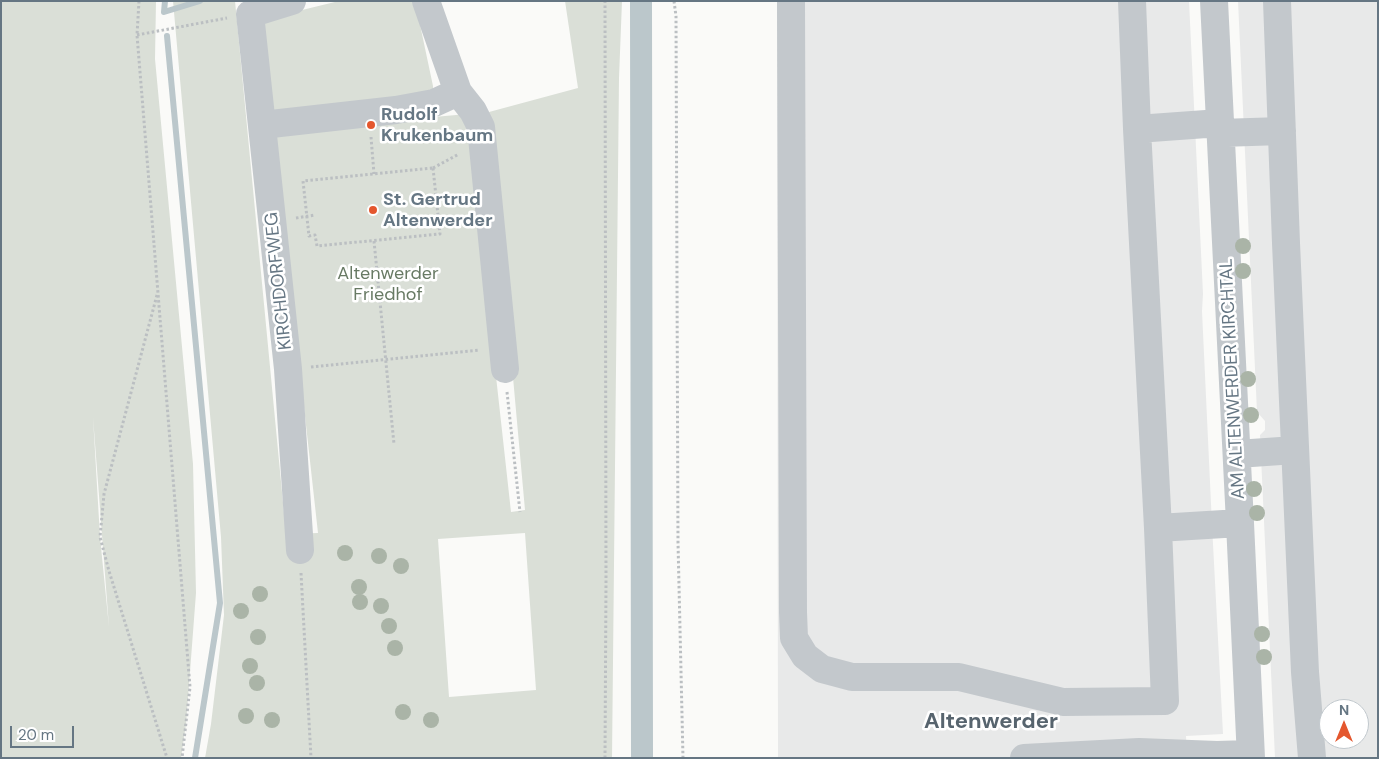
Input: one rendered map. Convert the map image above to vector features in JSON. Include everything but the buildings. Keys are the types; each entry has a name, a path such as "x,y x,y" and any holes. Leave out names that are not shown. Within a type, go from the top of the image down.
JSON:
{"street":[{"path":"250,14 292,1"},
{"path":"426,1 458,92 481,127 504,359"},
{"path":"791,1 794,638 805,656 822,669 852,677 959,677 1063,702 1164,701 1158,528 1132,1"},
{"name":"AM ALTENWERDER KIRCHTAL","path":"1214,1 1250,756"},
{"path":"1277,1 1286,253 1305,672 1312,758"},
{"name":"KIRCHDORFWEG","path":"250,14 288,370 300,550"},
{"path":"262,124 396,110 434,103 458,92"},
{"path":"1137,129 1220,128 1282,131"},
{"path":"1237,454 1295,450"},
{"path":"1158,528 1240,523"},
{"path":"1024,758 1139,755 1250,756"}],"path":[{"path":"139,1 137,35 190,687 182,758"},
{"path":"604,758 606,581 605,1"},
{"path":"674,1 676,26 678,542 684,758"},
{"path":"137,35 250,14"},
{"path":"368,113 374,174"},
{"path":"433,168 440,234 316,246 315,235 309,236 303,181 433,168 463,152"},
{"path":"430,203 436,203"},
{"path":"307,216 315,215"},
{"path":"374,240 394,444"},
{"path":"158,292 104,494 100,537 167,758"},
{"path":"288,370 386,359 504,359 520,512"},
{"path":"300,550 311,758"}],"shaded area":[{"path":"777,1 1189,1 1223,734 1186,736 1187,758 778,758"},
{"path":"1238,1 1378,1 1378,758 1275,758 1260,435 1265,430 1265,421 1257,412"}],"green space":[{"path":"1,1 156,1 155,59 193,464 196,593 186,724 181,758 1,758","holes":["93,417 109,627 100,537"]},
{"name":"Altenwerder Friedhof","path":"173,1 235,1 286,534 318,533 261,20 339,1 415,1 433,86 434,117 467,114 511,512 525,510 489,112 578,88 565,1 622,1 619,78 612,758 205,758 224,615 221,537","holes":["525,533 536,690 449,697 438,539"]}],"waterway":[{"path":"165,1 164,12 200,1"},
{"path":"641,1 642,758"},
{"path":"167,36 220,603 195,758"}],"place":[{"name":"Rudolf Krukenbaum","path":"371,125"},
{"name":"St. Gertrud Altenwerder","path":"373,210"}],"district":[{"name":"Altenwerder","path":"991,722"}]}
